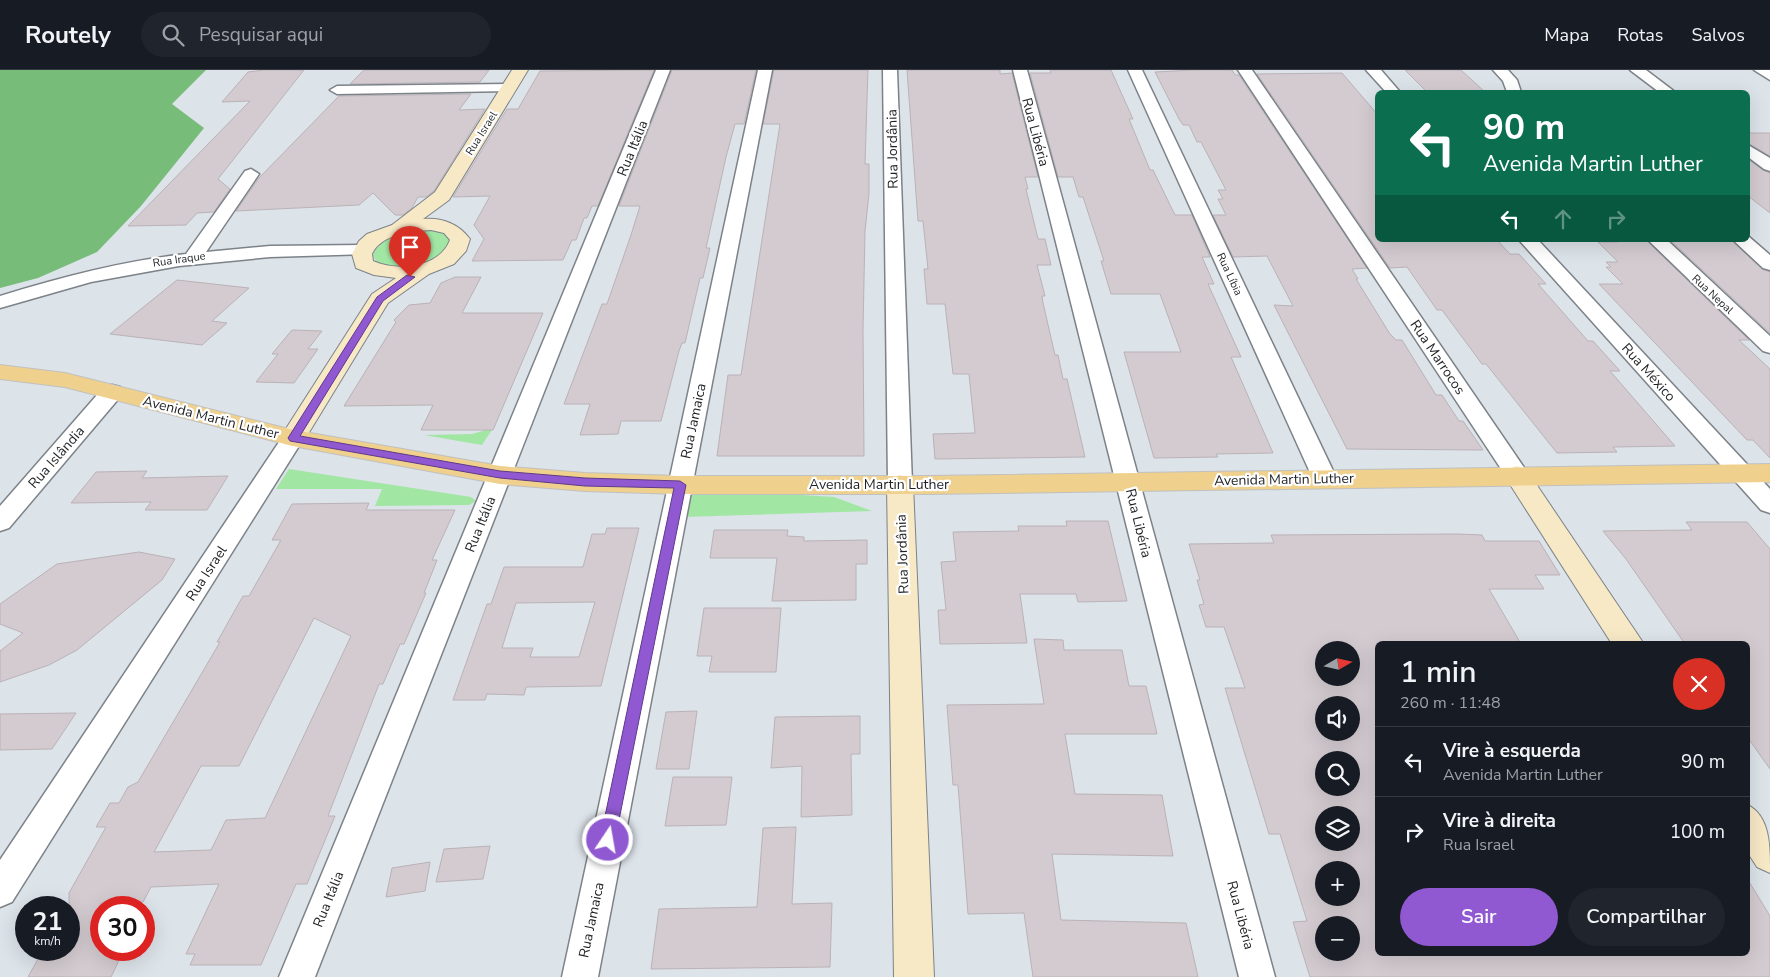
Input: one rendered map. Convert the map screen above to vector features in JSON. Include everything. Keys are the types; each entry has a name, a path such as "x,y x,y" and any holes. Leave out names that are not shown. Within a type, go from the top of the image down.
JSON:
{"main road":[{"name":"Avenida Martin Luther","path":"0,372 65,380 293,438 500,475 585,482 680,485 900,484 1770,473"}],"street":[{"name":"Rua Israel","path":"396,229 442,196 520,70"},
{"name":"Rua Itália","path":"297,977 663,70"},
{"name":"Rua Jamaica","path":"580,977 765,70"},
{"name":"Rua Jordânia","path":"890,70 914,977"},
{"name":"Rua Libéria","path":"1020,70 1258,977"},
{"name":"Rua Líbia","path":"1135,70 1325,478"},
{"name":"Rua Marrocos","path":"1245,70 1627,641"},
{"path":"1373,70 1392,90"},
{"path":"1500,70 1510,80 1513,90"},
{"path":"1637,70 1665,90"},
{"path":"1761,70 1770,76"},
{"path":"337,90 509,88"},
{"path":"1750,151 1770,166"},
{"path":"193,257 252,174"},
{"path":"442,196 451,229 460,239 454,252 442,262 424,269 400,273 382,273 363,264 360,257 363,250 378,236 396,229 431,224 451,229"},
{"name":"Rua México","path":"1530,242 1770,504"},
{"name":"Rua Nepal","path":"1658,242 1770,347"},
{"path":"1744,242 1770,264"},
{"name":"Rua Iraque","path":"0,302 88,275 193,257 266,250 363,250"},
{"name":"Rua Israel","path":"0,890 293,438 380,299 424,269"},
{"name":"Rua Islândia","path":"0,522 112,392"},
{"path":"1750,825 1770,856"}],"green space":[{"path":"0,70 206,70 172,104 204,128 141,206 97,252 38,278 0,288"},
{"path":"429,230 442,232 452,242 440,259 406,269 378,264 373,256 379,246 391,237 414,231"},
{"path":"493,428 482,445 424,435 472,434"},
{"path":"289,469 471,497 476,501 469,505 375,506 382,489 276,489"},
{"path":"690,488 834,497 872,511 684,517"}],"building":[{"path":"304,70 218,179 230,189 214,212 197,213 186,225 128,226 250,101 222,102 248,72"},
{"path":"364,70 489,70 480,82 350,84"},
{"path":"654,70 598,206 592,206 587,218 584,218 576,240 572,240 563,260 472,261 484,239 474,225 490,196 453,197 507,109 518,109 540,71"},
{"path":"672,70 756,70 744,124 735,124 726,157 706,248 710,248 703,278 700,278 685,343 682,343 679,351 661,421 621,421 618,434 580,435 590,404 564,404 602,304 607,304 631,235 640,206 619,206"},
{"path":"774,70 868,70 865,164 869,164 869,193 865,231 863,329 864,456 717,456 728,375 741,375 780,124 763,124"},
{"path":"907,70 1000,70 1000,74 1012,73 1038,177 1025,177 1028,189 1026,189 1038,239 1045,239 1051,265 1037,265 1045,296 1042,296 1043,303 1055,355 1058,355 1063,379 1067,379 1085,457 935,459 933,434 975,433 969,374 953,374 945,304 927,304 924,269 928,269 923,221 918,221"},
{"path":"1050,70 1111,70 1133,119 1129,119 1150,170 1153,170 1175,215 1192,215 1210,257 1202,257 1214,284 1208,284 1241,357 1231,357 1273,453 1216,454 1218,457 1154,458 1124,352 1181,352 1160,294 1111,294 1101,261 1104,261 1083,197 1079,197 1073,177 1058,177 1030,73 1051,73"},
{"path":"1232,70 1235,75 1239,75 1367,268 1352,269 1358,279 1356,279 1390,334 1396,340 1402,340 1436,395 1442,395 1459,421 1463,421 1483,450 1347,449 1274,305 1293,306 1267,256 1233,257 1213,215 1226,215 1218,199 1223,199 1218,190 1226,190 1201,142 1197,142 1189,125 1183,125 1179,119 1155,72"},
{"path":"1405,70 1461,70 1483,90 1425,90"},
{"path":"1342,73 1375,112 1375,242 1499,242 1510,254 1519,254 1546,284 1538,284 1588,341 1593,341 1620,371 1610,371 1675,446 1613,447 1617,452 1557,453 1486,364 1482,364 1442,310 1437,310 1407,267 1390,268 1257,74"},
{"path":"471,94 459,110 485,109 434,191 426,197 418,197 412,208 403,215 395,215 373,193 359,205 236,211 259,178 339,96"},
{"path":"1750,133 1770,133 1770,156 1750,144"},
{"path":"1750,160 1770,173 1770,213 1750,198"},
{"path":"1598,242 1648,242 1749,340 1739,340 1770,369 1770,458 1753,440 1747,440 1599,284 1623,284 1606,267 1611,267 1606,262 1618,262"},
{"path":"1672,242 1733,242 1762,269 1770,272 1770,333"},
{"path":"455,277 481,277 462,313 543,313 493,430 421,430 433,405 344,406 396,322 394,320 409,305 430,303 441,283"},
{"path":"177,280 249,288 212,321 227,323 202,345 110,334"},
{"path":"292,330 322,331 308,349 318,349 294,383 256,382 278,354 272,354"},
{"path":"147,471 142,478 228,476 207,510 145,510 151,502 71,503 96,472"},
{"path":"369,503 366,510 455,510 432,560 437,560 424,593 426,593 404,644 400,644 383,684 379,684 328,816 335,816 307,884 296,884 261,965 190,965 195,954 186,954 219,884 151,887 146,896 90,896 90,961 119,961 111,977 28,977 37,961 80,961 80,896 69,896 69,893 106,827 96,827 110,803 119,803 128,787 138,782 220,642 217,642 243,596 249,596 281,540 272,540 292,504","holes":["314,618 351,636 265,818 226,820 211,850 154,852 201,766 239,766"]},
{"path":"1066,521 1108,521 1127,601 1078,602 1076,594 1020,594 1027,643 940,644 938,610 946,610 941,562 956,561 953,532 1019,531 1018,526 1067,526"},
{"path":"1686,522 1747,522 1770,549 1770,769 1750,741 1750,641 1683,641 1626,559 1603,531 1692,530"},
{"path":"607,528 639,528 601,686 526,687 524,695 487,694 485,700 453,700 487,604 491,604 504,567 583,567 592,534 605,534","holes":["595,602 579,657 530,657 533,648 502,648 516,603"]},
{"path":"714,530 788,530 787,536 804,537 804,541 867,540 867,564 856,564 856,600 772,601 777,558 710,558"},
{"path":"1271,535 1482,535 1485,541 1539,541 1560,575 1535,575 1544,589 1489,589 1519,641 1375,641 1375,956 1750,956 1750,883 1770,916 1770,977 1310,977 1293,922 1307,921 1280,834 1269,834 1225,688 1245,688 1224,627 1206,627 1199,605 1204,604 1197,580 1200,580 1189,544 1274,543"},
{"path":"139,552 175,559 162,580 77,650 49,665 0,682 0,651 23,633 0,624 0,604 57,564"},
{"path":"704,608 781,608 776,672 709,672 712,656 697,656"},
{"path":"1034,639 1063,640 1064,650 1122,650 1129,686 1146,686 1157,734 1065,734 1075,794 1162,795 1173,856 1052,854 1061,920 1186,923 1198,977 1033,977 1024,913 968,914 958,785 953,785 947,705 1044,704"},
{"path":"697,711 689,769 656,769 666,712"},
{"path":"76,713 52,749 0,750 0,714"},
{"path":"860,716 860,754 851,754 852,815 801,817 802,766 771,768 775,717"},
{"path":"673,777 732,777 726,825 665,826"},
{"path":"796,827 792,904 832,903 830,967 651,969 659,909 757,907 763,828"},
{"path":"490,846 483,879 436,882 444,849"},
{"path":"430,862 425,891 386,897 392,868"}],"route":[{"path":"410,277 380,299 293,438 500,475 585,482 680,485 608,840"}]}
